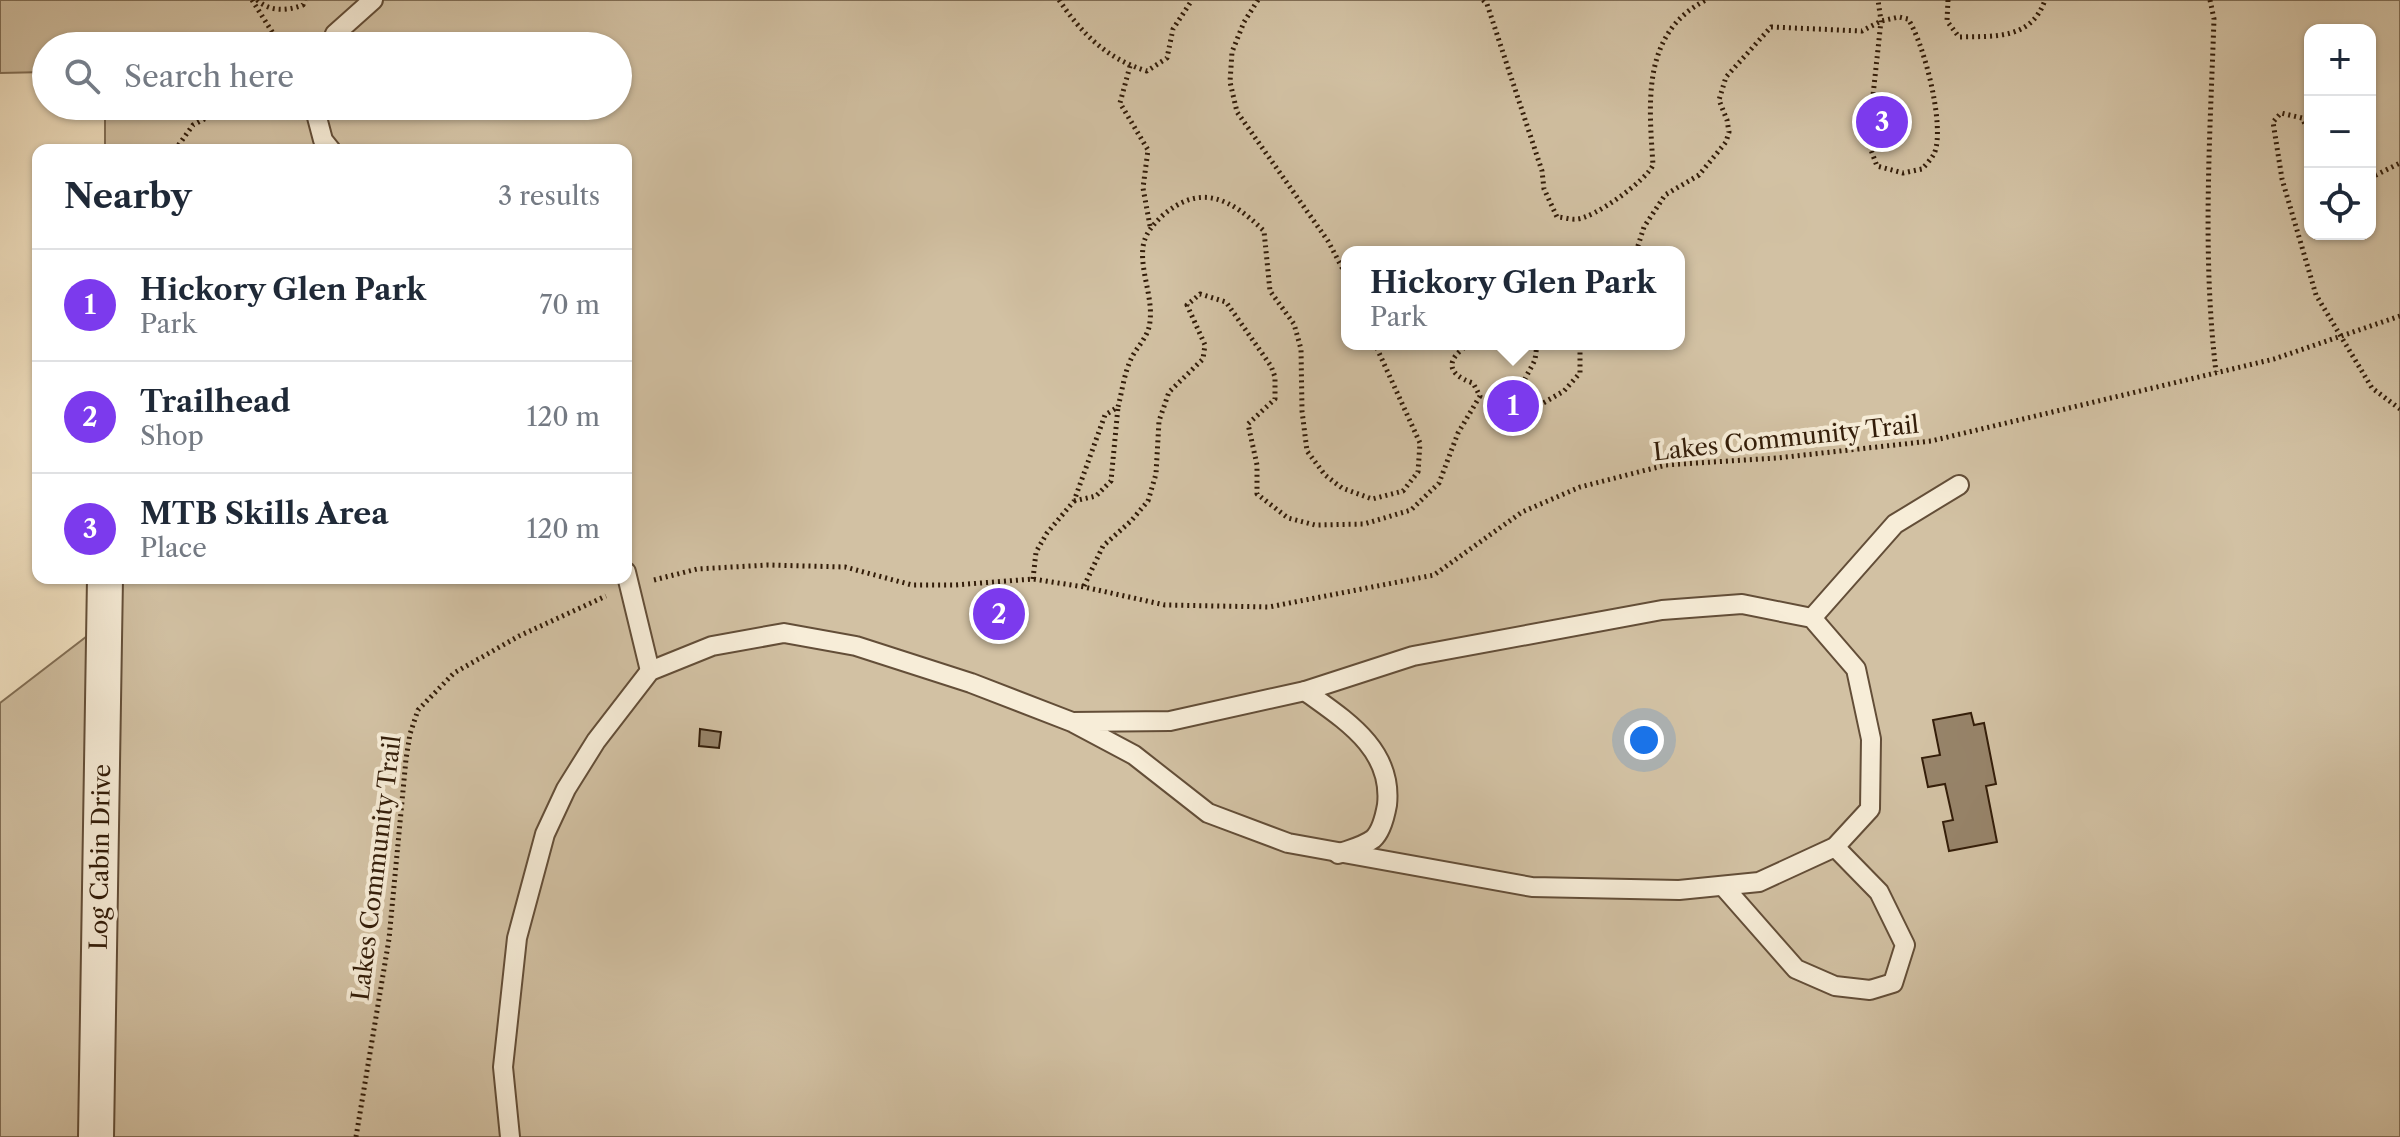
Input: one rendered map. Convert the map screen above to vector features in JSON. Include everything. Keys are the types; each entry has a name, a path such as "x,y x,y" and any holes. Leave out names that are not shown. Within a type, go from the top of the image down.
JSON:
{"street":[{"name":"Log Cabin Drive","path":"96,1137 105,584"}],"lane":[{"path":"337,32 373,0"},
{"path":"318,120 326,144"},
{"path":"1812,618 1895,524 1959,485"},
{"path":"629,584 650,671"},
{"path":"510,1137 503,1067 517,938 545,834 566,789 596,741 650,671 712,646 784,633 856,646 971,683 1072,722 1134,755 1208,813 1288,843 1532,887 1679,890 1759,882 1835,847 1870,809 1871,739 1856,669 1812,618 1742,604 1662,610 1413,656 1305,691 1170,721 1072,722"},
{"path":"1305,691 1340,716 1376,751 1389,788 1385,817 1374,839 1338,854"},
{"path":"1723,886 1796,969 1835,986 1870,990 1893,983 1905,945 1879,892 1835,847"}],"path":[{"path":"255,0 288,10 303,5 305,0"},
{"path":"255,0 273,32"},
{"path":"1059,0 1084,35 1130,66 1147,71 1167,58 1173,29 1192,0"},
{"path":"1258,0 1244,22 1232,52 1230,82 1237,112 1328,241 1341,266"},
{"path":"1483,0 1487,4 1542,171 1544,189 1557,217 1578,220 1634,189 1651,171 1651,80 1668,29 1692,7 1706,0"},
{"path":"1638,246 1644,227 1665,195 1699,175 1726,142 1729,132 1727,120 1719,100 1726,77 1771,27 1862,31 1881,21 1899,17 1908,19 1930,73 1937,138 1934,153 1922,169 1903,173 1877,166 1871,154 1868,142 1881,21 1878,0"},
{"path":"1948,0 1947,21 1959,37 2006,36 2037,19 2045,1"},
{"path":"2210,0 2214,19 2208,197 2209,314 2216,372"},
{"path":"1074,501 1096,496 1111,481 1118,407 1131,358 1144,340 1151,321 1143,247 1150,227 1143,188 1148,150 1120,103 1130,66"},
{"path":"2304,122 2302,118 2281,113 2273,122 2282,179 2316,295 2372,388 2400,409"},
{"path":"179,144 193,125 202,120"},
{"path":"2376,175 2400,163"},
{"path":"1150,227 1179,202 1206,197 1226,202 1246,214 1264,231 1270,291 1294,324 1301,349 1302,411 1307,451 1325,475 1342,488 1372,499 1403,491 1418,472 1420,443 1378,350"},
{"path":"1084,587 1103,546 1148,501 1156,474 1159,421 1169,392 1203,359 1205,345 1187,305 1200,294 1226,302 1271,366 1275,377 1275,399 1248,424 1257,465 1257,494 1288,518 1315,525 1364,524 1411,510 1439,483 1458,433 1480,396 1473,383 1459,378 1452,370 1455,352 1459,350"},
{"name":"Lakes Community Trail","path":"632,578 697,569 768,565 845,567 912,585 1033,579 1165,605 1269,607 1434,575 1522,512 1580,487 1666,465 1777,458 1931,441 2274,359 2400,316"},
{"path":"1536,350 1535,360 1518,392 1521,402 1531,410 1564,391 1580,373 1580,350"},
{"path":"1033,579 1036,552 1047,533 1074,501 1105,415 1118,407"},
{"name":"Lakes Community Trail","path":"356,1137 389,939 406,759 418,710 454,673 619,584"}],"shaded area":[{"path":"0,0 2400,0 2400,1137 0,1137 0,703 104,623 104,584 632,584 632,144 105,144 105,120 632,120 632,32 32,32 32,72 0,73"}],"building":[{"path":"1002,603 1008,619 997,624 991,608"},
{"path":"1971,713 1974,725 1984,723 1996,784 1986,786 1997,842 1949,851 1943,822 1953,820 1945,784 1928,787 1922,758 1940,755 1933,720"},
{"path":"700,729 721,732 719,748 699,746"}],"place":[{"name":"MTB Skills Area","path":"1882,122"},
{"name":"Hickory Glen Park","path":"1513,406"},
{"name":"Trailhead","path":"999,614"}]}
